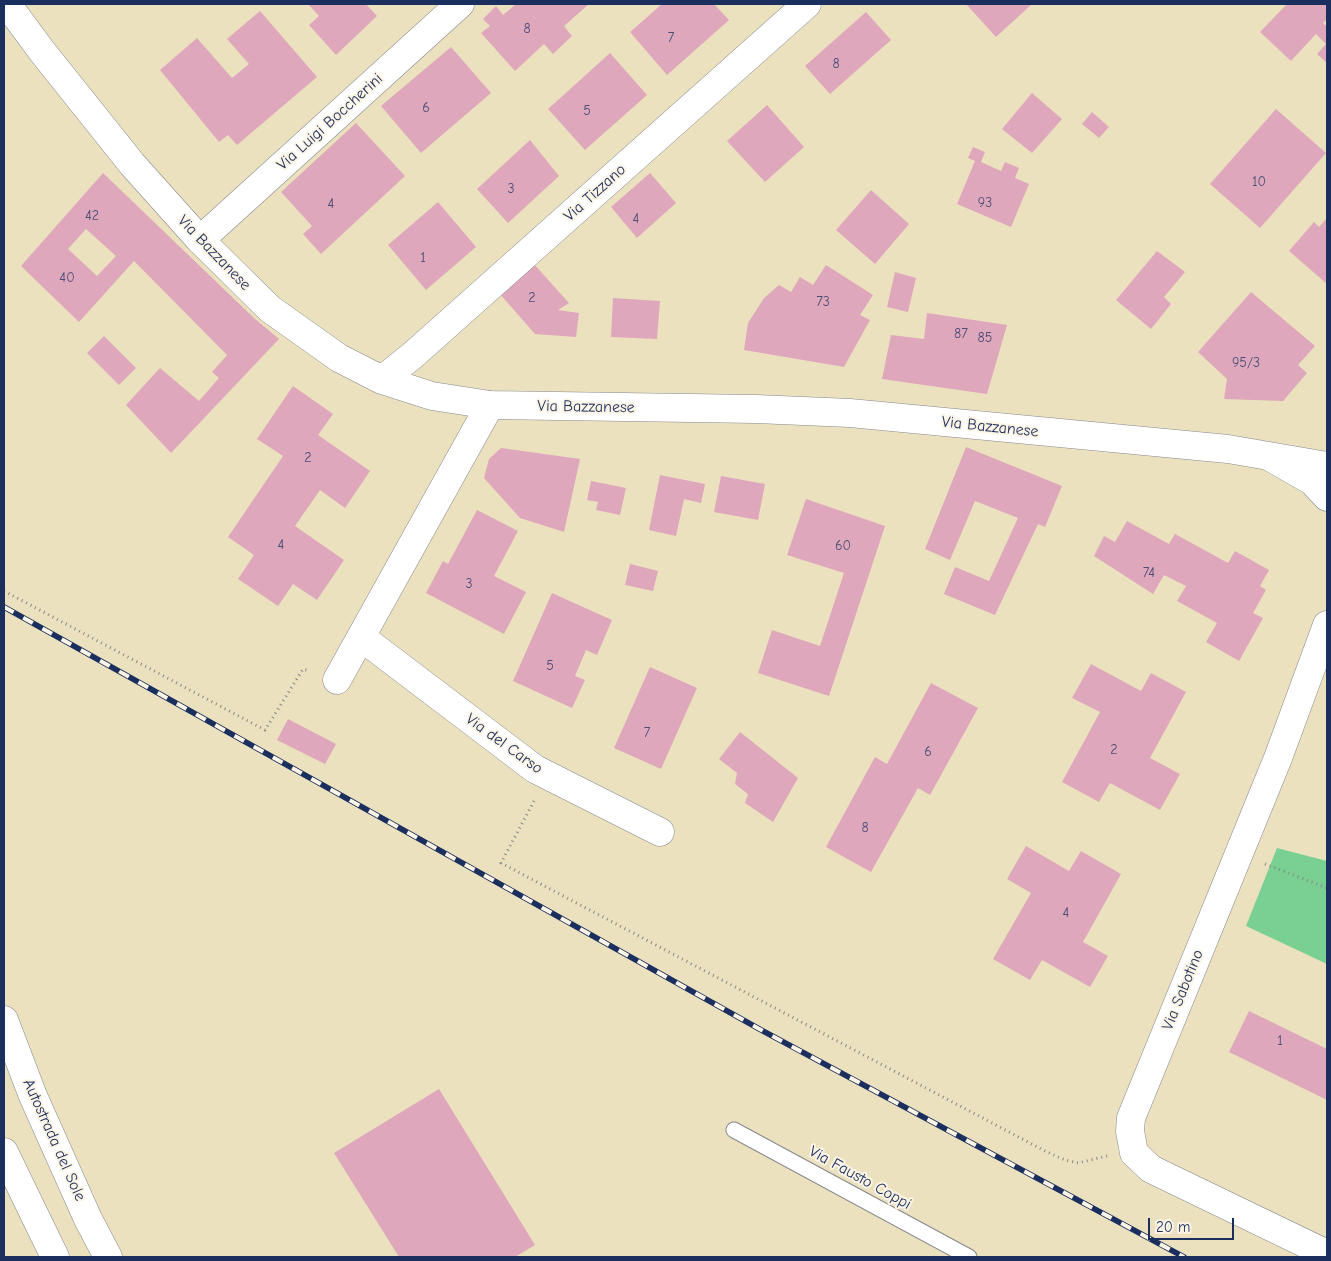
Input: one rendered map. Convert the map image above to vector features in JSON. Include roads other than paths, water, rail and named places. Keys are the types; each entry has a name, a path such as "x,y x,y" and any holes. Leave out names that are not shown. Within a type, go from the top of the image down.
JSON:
{"main road":[{"name":"Via Bazzanese","path":"6,4 132,164 200,240 270,309 339,358 382,380 432,396 490,405 756,409 850,413 1228,449 1327,466"},
{"name":"Via Luigi Boccherini","path":"200,240 460,4"},
{"name":"Via Tizzano","path":"382,380 421,348 807,4"},
{"path":"337,680 490,405"},
{"path":"1269,456 1312,481 1327,497"},
{"name":"Via Sabotino","path":"1327,625 1278,758 1131,1118 1130,1131 1134,1153 1151,1169 1327,1254"},
{"name":"Via del Carso","path":"361,637 535,769 660,832"},
{"name":"Autostrada del Sole","path":"4,1020 33,1096 88,1219 108,1257"},
{"path":"4,1152 54,1257"}],"lane":[{"name":"Via Fausto Coppi","path":"734,1130 969,1257"}],"railway":[{"path":"4,607 763,1031 1184,1257"}]}
